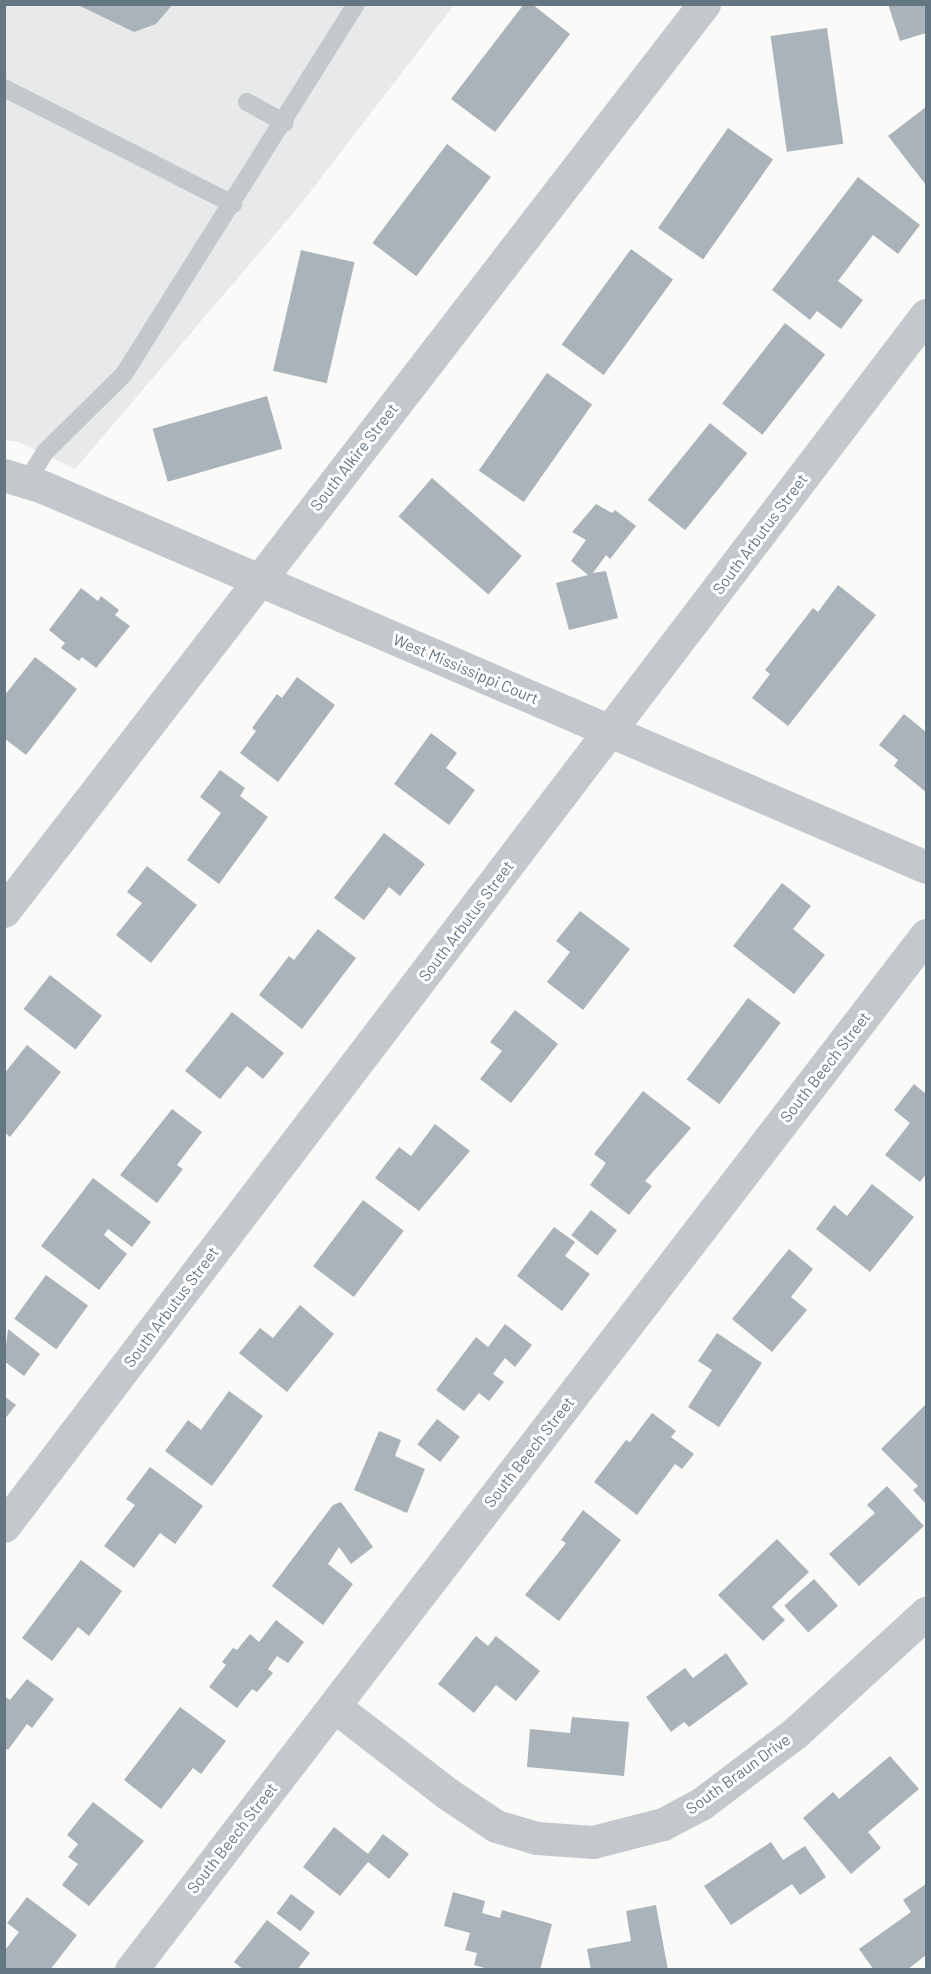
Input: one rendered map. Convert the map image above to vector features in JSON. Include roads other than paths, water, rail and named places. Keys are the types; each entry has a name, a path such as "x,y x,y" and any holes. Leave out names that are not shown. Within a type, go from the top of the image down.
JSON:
{"street":[{"name":"South Alkire Street","path":"4,911 704,4"},
{"name":"South Arbutus Street","path":"4,1526 927,315"},
{"name":"West Mississippi Court","path":"16,478 927,867"},
{"name":"South Beech Street","path":"131,1970 927,935"},
{"name":"South Braun Drive","path":"334,1706 457,1801 496,1826 562,1842 612,1839 663,1824 701,1804 795,1733 927,1614"}],"lane":[{"path":"16,478 124,374 285,123 356,4"},
{"path":"4,88 233,204"},
{"path":"246,102 285,123"}]}
